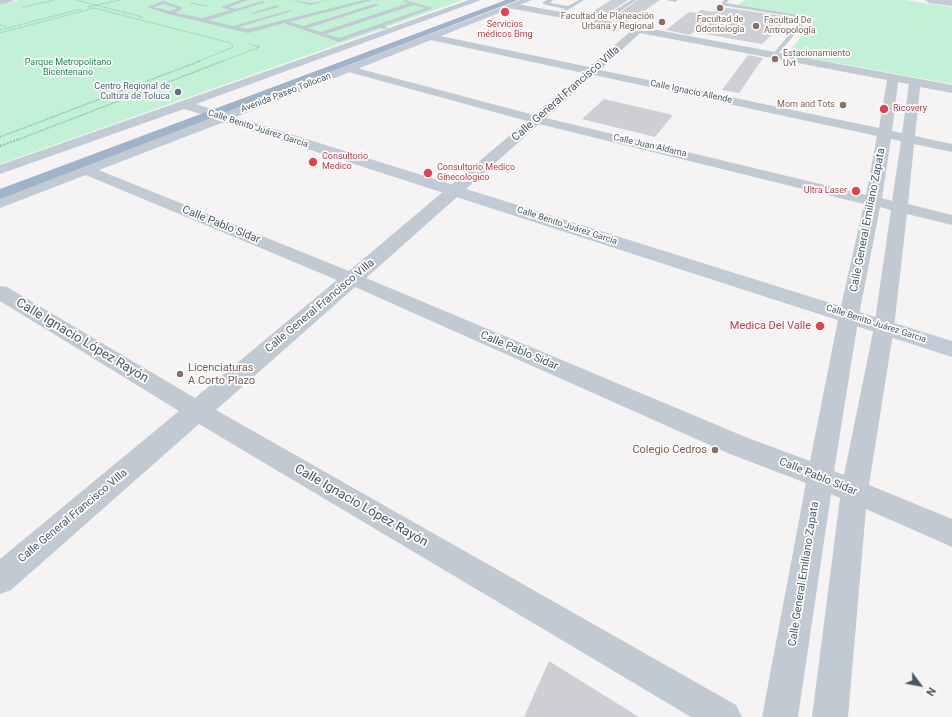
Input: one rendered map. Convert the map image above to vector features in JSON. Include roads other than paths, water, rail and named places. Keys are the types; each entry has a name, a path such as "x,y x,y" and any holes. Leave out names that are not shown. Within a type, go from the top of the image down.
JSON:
{"highway":[{"name":"Avenida Paseo Tollocan","path":"0,183 489,2 498,5"},
{"name":"Avenida Paseo Tollocan","path":"0,194 347,66 476,14 513,3"},
{"path":"476,14 498,5"}],"main road":[{"path":"0,170 477,0"},
{"name":"Avenida Paseo Tollocan","path":"0,203 261,103 347,66 431,37 498,5 528,0"},
{"path":"929,0 952,3"},
{"path":"228,88 222,96 225,99 236,103 261,103"},
{"name":"Calle Benito Juárez Garcia","path":"182,104 222,118 952,348"}],"street":[{"path":"0,2 11,0"},
{"path":"513,3 603,20 638,30 952,89"},
{"name":"Calle General Francisco Villa","path":"0,579 537,120 638,30"},
{"name":"Calle Ignacio Allende","path":"431,37 952,148"},
{"name":"Calle Juan Aldama","path":"347,66 537,120 873,199 952,220"},
{"name":"Calle General Emiliano Zapata","path":"780,717 820,477 849,315 885,134 893,78"},
{"path":"830,717 854,492 884,326 915,82"},
{"name":"Calle Pablo Sidar","path":"86,170 352,279 739,446 820,477 952,533"},
{"name":"Calle Ignacio López Rayón","path":"0,292 196,410 724,717"}],"lane":[{"path":"237,10 223,7 247,0"},
{"path":"256,0 307,16"},
{"path":"292,0 311,4 328,0"},
{"path":"170,13 180,8 163,2 149,7 170,13 248,32 370,0"},
{"path":"285,22 339,40 431,8 403,0"},
{"path":"551,0 545,3 558,12"},
{"path":"558,12 569,8 582,0"},
{"path":"603,20 634,0"},
{"path":"668,0 675,1"},
{"path":"727,0 722,4 807,17 775,55"},
{"path":"364,1 429,17"},
{"path":"202,20 263,2"},
{"path":"320,34 414,3"},
{"path":"302,28 377,5"},
{"path":"246,15 277,6"},
{"path":"558,12 569,8"},
{"path":"230,28 290,11"},
{"path":"216,24 231,19"},
{"path":"379,26 392,30"}],"place":[{"name":"Facultad de Odontología","path":"720,8"},
{"name":"Servicios médicos Bmg","path":"505,12"},
{"name":"Facultad de Planeación Urbana y Regional","path":"662,22"},
{"name":"Facultad De Antropología","path":"756,26"},
{"name":"Estacionamiento Uvt","path":"775,59"},
{"name":"Centro Regional de Cultura de Toluca","path":"178,92"},
{"name":"Mom and Tots","path":"843,105"},
{"name":"Ricovery","path":"884,109"},
{"name":"Consultorio Medico","path":"313,162"},
{"name":"Consultorio Medico Ginecologico","path":"428,173"},
{"name":"Ultra Laser","path":"856,191"},
{"name":"Medica Del Valle","path":"820,326"},
{"name":"Licenciaturas A Corto Plazo","path":"180,374"},
{"name":"Colegio Cedros","path":"715,450"}],"park label":[{"name":"Parque Metropolitano Bicentenario","path":"68,68"}]}
